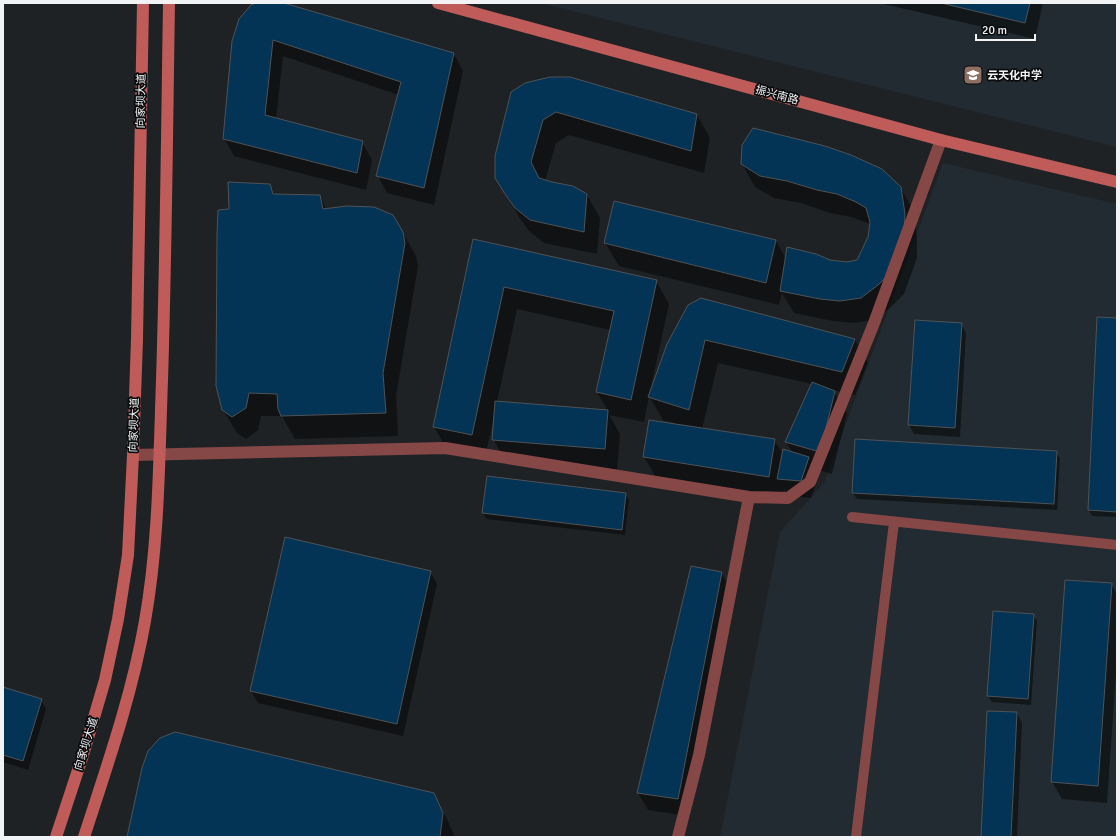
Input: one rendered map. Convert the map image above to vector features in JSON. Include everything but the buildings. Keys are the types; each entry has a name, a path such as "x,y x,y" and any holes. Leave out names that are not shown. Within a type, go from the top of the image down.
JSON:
{"main road":[{"name":"向家坝大道","path":"56,837 105,680 118,619 128,555 133,454 143,3"},
{"path":"84,837 120,727 130,687 144,624 154,557 159,454 165,249 169,3"},
{"name":"振兴南路","path":"438,3 941,140 1117,182"}],"street":[{"path":"133,454 445,448 748,497 788,498 810,482 874,323 941,140"},
{"path":"678,837 699,755 748,497"}],"lane":[{"path":"852,517 1117,544"},
{"path":"856,837 894,522"}],"shaded area":[{"name":"云天化中学","path":"541,3 1117,3 1117,147"},
{"path":"943,163 1117,204 1117,837 720,837 780,532 824,483"}],"place":[{"name":"云天化中学","path":"973,75"}]}
